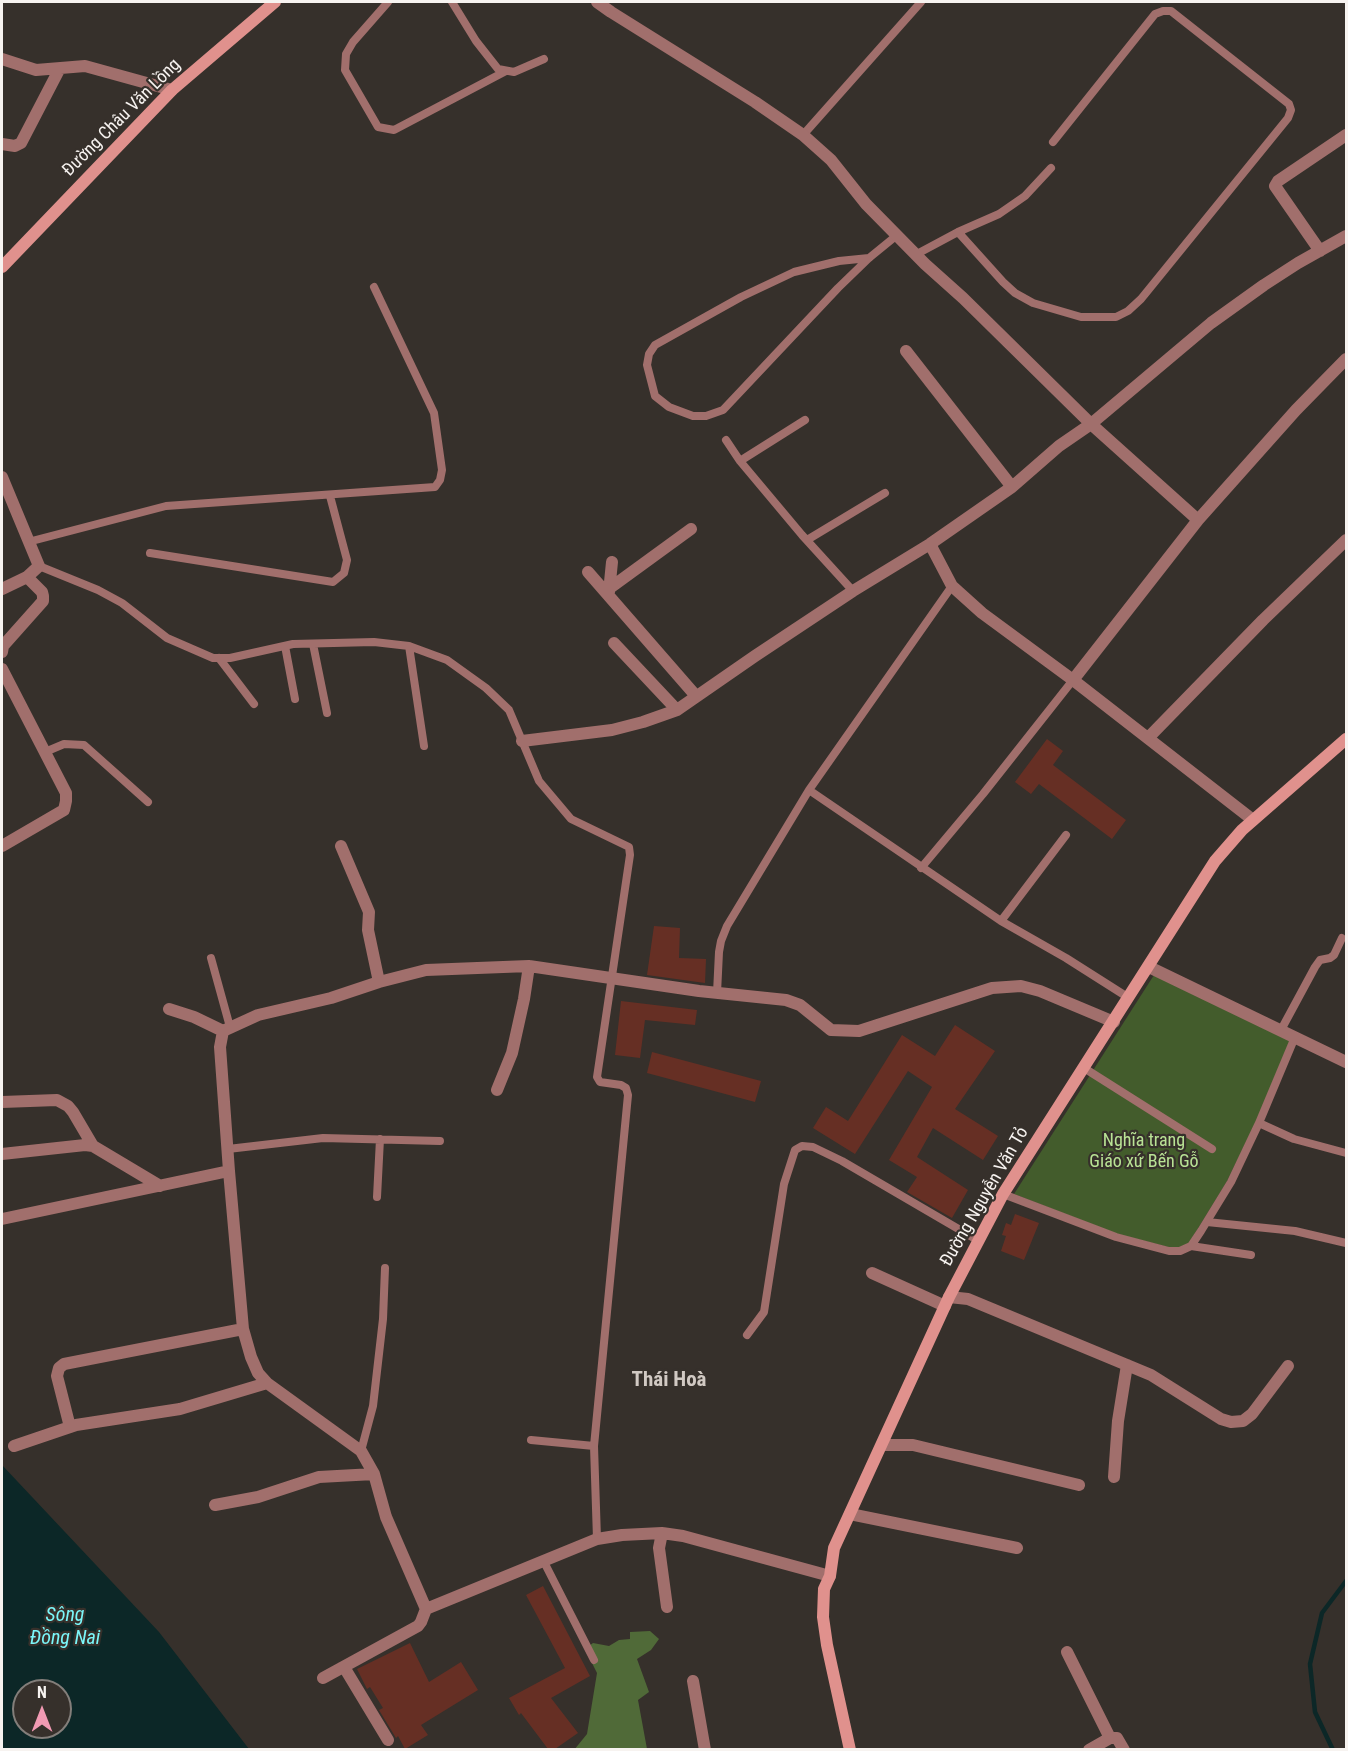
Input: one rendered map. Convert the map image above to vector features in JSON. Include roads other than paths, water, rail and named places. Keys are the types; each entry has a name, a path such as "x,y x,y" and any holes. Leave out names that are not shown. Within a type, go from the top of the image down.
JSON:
{"street":[{"name":"Đường Châu Văn Lồng","path":"2,267 172,90 275,2"},
{"path":"597,2 803,135 831,160 866,204 915,255 963,298 1091,424 1198,520"},
{"path":"2,59 36,70 85,66 172,90"},
{"path":"2,144 7,146 21,143 60,68"},
{"path":"1320,251 1275,186 1346,135"},
{"path":"522,741 612,730 677,710 853,591 930,544 1012,487 1211,323 1263,285 1347,236"},
{"path":"906,351 1012,487"},
{"path":"1072,680 1198,520 1296,410 1347,359"},
{"path":"2,477 39,566 27,577 2,589"},
{"path":"609,592 691,529"},
{"path":"1148,738 1263,620 1347,540"},
{"path":"930,544 952,586 982,613 1253,820"},
{"path":"609,592 612,562"},
{"path":"588,572 609,592 696,696"},
{"path":"2,652 3,646 43,601 42,592 27,577"},
{"path":"614,643 677,710"},
{"path":"2,669 66,793 64,810 2,846"},
{"name":"Đường Nguyễn Văn Tỏ","path":"850,1749 823,1617 824,1589 830,1576 834,1548 946,1301 1003,1194 1215,861 1253,820 1347,739"},
{"path":"341,846 369,912 368,930 379,982"},
{"path":"497,1090 512,1053 529,966"},
{"path":"169,1009 226,1028 258,1015 331,998 426,970 529,966 717,993 786,1000 800,1005 831,1030 859,1031 992,988 1022,986 1040,991 1114,1022"},
{"path":"1149,967 1347,1062"},
{"path":"226,1028 220,1047 243,1329 258,1373 267,1383 361,1451 374,1474 386,1517 426,1609 417,1626 322,1678"},
{"path":"2,1102 57,1100 73,1112 93,1146"},
{"path":"2,1154 93,1146 160,1186"},
{"path":"2,1219 229,1171"},
{"path":"872,1274 946,1301 968,1299 1151,1375 1221,1419 1231,1422 1243,1421 1252,1414 1288,1366"},
{"path":"70,1427 57,1376 59,1368 64,1365 243,1329"},
{"path":"1114,1477 1118,1421 1127,1365"},
{"path":"14,1446 70,1427 180,1409 267,1383"},
{"path":"882,1445 913,1445 1079,1485"},
{"path":"215,1505 258,1497 319,1477 374,1474"},
{"path":"850,1514 1017,1548"},
{"path":"662,1533 659,1548 667,1607"},
{"path":"426,1609 597,1539 622,1535 662,1533 683,1536 830,1576"},
{"path":"1066,1652 1110,1738"},
{"path":"344,1667 388,1740"},
{"path":"693,1681 705,1749"},
{"path":"1089,1749 1110,1738 1117,1738 1124,1749"}],"lane":[{"path":"388,2 353,42 346,54 345,70 378,127 394,130 506,71"},
{"path":"452,2 476,42 498,69 514,72 544,59"},
{"path":"803,135 921,2"},
{"path":"958,232 1003,282 1033,303 1081,316 1116,316 1128,311 1141,299 1288,118 1291,110 1289,104 1171,11 1162,11 1155,14 1053,142"},
{"path":"915,255 958,232 999,214 1025,196 1051,168"},
{"path":"869,258 839,261 794,272 741,297 655,345 649,354 647,365 655,396 669,407 693,416 706,416 723,410 838,288 896,236"},
{"path":"28,542 166,506 435,488 442,470 434,413 374,287"},
{"path":"740,461 806,420"},
{"path":"726,440 740,461 853,591"},
{"path":"807,540 885,493"},
{"path":"150,553 333,582 344,573 347,560 330,496"},
{"path":"39,566 98,590 122,603 167,638 213,658 230,658 285,646 374,642 409,646 447,660 486,687 509,710 539,781 571,819 629,847 630,855 597,1077 600,1082 621,1085 626,1088 628,1095 594,1446 597,1539"},
{"path":"717,993 719,952 728,926 809,790 952,586"},
{"path":"313,644 327,713"},
{"path":"285,646 295,699"},
{"path":"409,646 424,746"},
{"path":"219,658 254,704"},
{"path":"921,868 983,794 1072,680"},
{"path":"45,752 64,744 84,745 148,802"},
{"path":"809,790 1001,921 1066,958 1129,998"},
{"path":"1001,921 1066,835"},
{"path":"1281,1030 1315,967 1320,960 1334,955 1342,938"},
{"path":"210,958 226,1028"},
{"path":"1003,1194 1116,1238 1168,1251 1180,1251 1191,1246 1231,1182 1295,1037"},
{"path":"1084,1068 1212,1149"},
{"path":"1259,1123 1294,1138 1347,1153"},
{"path":"228,1149 323,1138 440,1141"},
{"path":"377,1197 380,1139"},
{"path":"747,1335 764,1312 784,1184 795,1150 802,1146 813,1147 842,1161 979,1241"},
{"path":"1207,1222 1295,1231 1347,1243"},
{"path":"1191,1246 1251,1256"},
{"path":"361,1451 373,1406 386,1268"},
{"path":"531,1440 594,1446"},
{"path":"543,1560 594,1660"}],"water":[{"name":"Sông Đồng Nai","path":"2,1465 159,1632 249,1749 2,1749"}],"waterway":[{"path":"1333,1750 1315,1712 1310,1664 1322,1613 1346,1581"}],"district":[{"name":"Thái Hoà","path":"669,1381"}],"park label":[{"name":"Nghĩa trang Giáo xứ Bến Gỗ","path":"1144,1151"}]}
